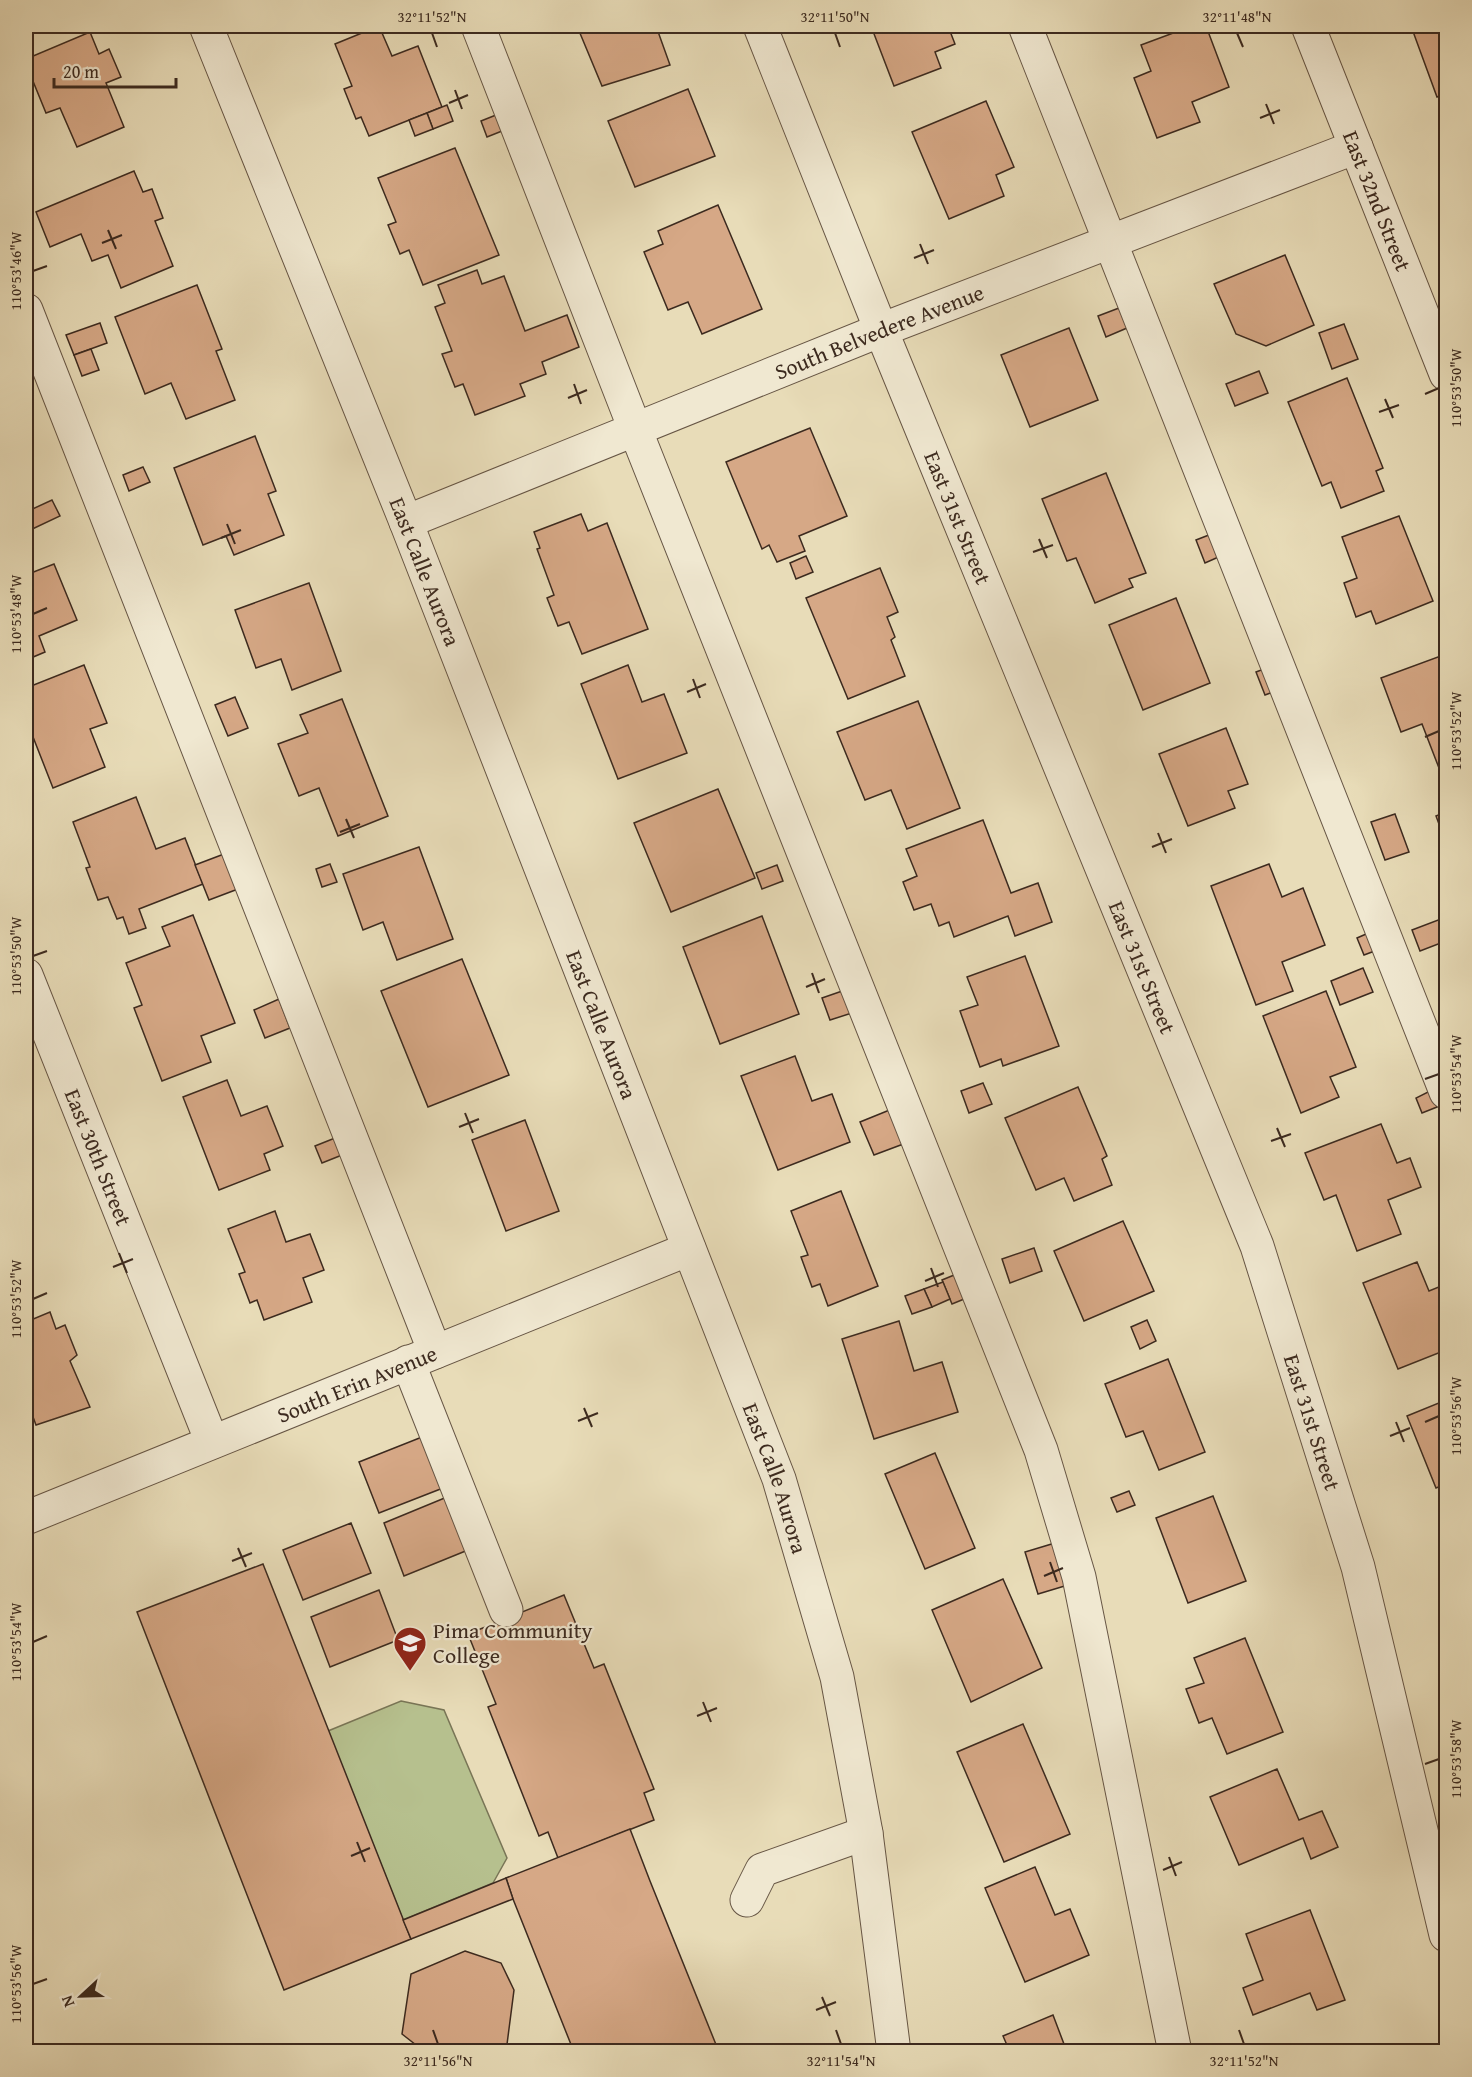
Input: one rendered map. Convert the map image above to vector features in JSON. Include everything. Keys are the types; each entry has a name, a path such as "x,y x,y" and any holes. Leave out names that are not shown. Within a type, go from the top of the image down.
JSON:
{"street":[{"name":"East Calle Aurora","path":"206,26 406,522 779,1479 837,1677 866,1833 894,2052"},
{"path":"478,26 635,429 1041,1450 1079,1577 1175,2052"},
{"name":"East 31st Street","path":"760,26 881,330 1257,1246 1358,1567 1446,1935"},
{"path":"1025,26 1446,1092"},
{"name":"East 32nd Street","path":"1308,26 1446,374"},
{"name":"South Belvedere Avenue","path":"406,522 881,330 1356,147"},
{"path":"26,310 422,1357 506,1610"},
{"name":"East 30th Street","path":"26,975 213,1442"},
{"name":"South Erin Avenue","path":"26,1518 689,1249"},
{"path":"747,1900 762,1870 866,1833"}],"green space":[{"path":"401,1701 444,1710 507,1858 493,1883 403,1920 328,1731"}],"building":[{"path":"379,26 392,56 418,46 442,107 369,136 361,117 356,119 344,89 352,86 335,44"},
{"path":"577,26 656,26 670,65 602,86"},
{"path":"871,26 948,26 955,44 935,52 941,68 894,86"},
{"path":"1192,26 1206,26 1229,87 1192,102 1200,122 1157,138 1134,78 1151,71 1141,45"},
{"path":"1411,26 1446,26 1446,94 1437,97"},
{"path":"90,32 99,54 109,49 121,77 106,83 124,127 77,147 60,108 46,113 26,59"},
{"path":"688,89 715,156 635,187 608,121"},
{"path":"986,101 1014,167 996,175 1004,196 949,219 912,132"},
{"path":"447,105 453,121 433,129 427,113"},
{"path":"427,113 433,129 415,136 409,120"},
{"path":"501,113 507,129 487,137 481,121"},
{"path":"455,148 499,255 423,285 409,250 400,254 388,225 396,222 378,178"},
{"path":"134,171 143,192 152,189 163,218 155,221 173,266 121,288 108,255 92,261 81,234 50,247 36,212"},
{"path":"718,205 762,309 702,334 688,302 668,310 644,252 663,244 658,231"},
{"path":"1285,255 1314,325 1266,346 1236,334 1214,284"},
{"path":"477,270 482,284 504,276 525,331 567,315 579,347 542,362 546,374 520,384 525,396 475,415 463,384 455,387 442,354 452,351 435,307 445,303 438,285"},
{"path":"197,285 222,349 216,351 235,400 186,419 171,383 145,394 115,317"},
{"path":"1119,308 1127,328 1106,337 1098,316"},
{"path":"100,323 107,343 74,355 66,335"},
{"path":"1344,324 1358,359 1332,369 1319,333"},
{"path":"1069,328 1098,400 1030,427 1001,355"},
{"path":"91,349 99,370 82,376 74,355"},
{"path":"1259,371 1268,393 1235,406 1226,384"},
{"path":"1347,378 1383,468 1376,471 1384,491 1341,508 1331,482 1322,486 1288,402"},
{"path":"810,428 847,516 799,536 805,551 777,562 769,545 762,549 726,462"},
{"path":"255,436 276,491 268,494 284,535 234,555 226,536 203,545 174,468"},
{"path":"143,467 150,482 129,491 123,475"},
{"path":"1106,473 1146,573 1129,579 1133,587 1095,603 1076,558 1067,561 1042,499"},
{"path":"52,500 60,516 26,532 26,512"},
{"path":"581,514 588,531 607,523 648,629 582,654 569,622 558,626 547,598 554,595 537,549 540,548 534,532"},
{"path":"1399,516 1433,601 1376,624 1371,611 1356,617 1344,583 1357,578 1342,537"},
{"path":"1214,533 1223,555 1205,563 1196,540"},
{"path":"806,556 813,572 796,579 790,563"},
{"path":"26,559 31,573 54,564 77,620 39,636 45,652 26,660"},
{"path":"880,568 898,612 887,617 895,637 891,640 905,676 848,699 806,598"},
{"path":"309,583 341,671 292,690 281,659 256,668 235,610"},
{"path":"1176,598 1210,683 1143,710 1109,625"},
{"path":"1446,654 1446,779 1444,781 1422,724 1401,732 1381,678"},
{"path":"84,665 107,723 90,729 105,767 53,788 26,719 26,688"},
{"path":"628,665 642,702 664,694 687,753 618,779 581,684"},
{"path":"1272,666 1281,689 1265,695 1256,672"},
{"path":"235,697 248,728 228,736 215,705"},
{"path":"342,699 388,816 338,836 319,788 299,796 278,744 308,733 300,715"},
{"path":"918,701 960,808 907,829 891,790 865,800 837,732"},
{"path":"1226,728 1248,784 1228,791 1235,808 1188,826 1159,754"},
{"path":"718,789 755,878 671,912 634,823"},
{"path":"136,797 156,849 185,838 203,884 139,909 146,928 129,934 123,917 117,919 108,897 98,900 86,868 90,867 73,822"},
{"path":"1446,812 1446,843 1436,816"},
{"path":"1395,814 1409,852 1385,860 1371,822"},
{"path":"983,820 1011,893 1038,883 1052,922 1015,936 1008,916 954,937 949,922 939,926 931,904 914,910 903,882 917,876 906,849"},
{"path":"419,847 453,939 397,960 383,922 363,930 343,874"},
{"path":"224,854 238,889 209,900 195,865"},
{"path":"330,864 337,882 322,887 316,869"},
{"path":"1269,864 1282,897 1303,888 1325,945 1282,962 1293,991 1256,1005 1211,886"},
{"path":"777,865 783,881 762,889 756,873"},
{"path":"193,915 235,1023 201,1036 211,1062 162,1081 134,1008 142,1005 126,963 170,946 162,927"},
{"path":"762,916 799,1014 720,1044 683,947"},
{"path":"1446,917 1446,941 1420,951 1412,930"},
{"path":"1373,931 1380,949 1364,955 1357,938"},
{"path":"1025,956 1059,1046 1003,1066 1001,1059 980,1067 960,1011 978,1005 967,977"},
{"path":"462,959 509,1075 428,1107 381,991"},
{"path":"1363,968 1373,992 1340,1005 1331,981"},
{"path":"848,989 855,1012 830,1020 822,998"},
{"path":"1326,991 1356,1067 1330,1077 1339,1097 1301,1113 1263,1016"},
{"path":"279,999 290,1028 265,1038 254,1010"},
{"path":"795,1056 812,1101 832,1094 850,1142 778,1170 741,1076"},
{"path":"227,1080 241,1116 267,1106 283,1146 264,1154 270,1170 219,1190 183,1097"},
{"path":"983,1083 992,1104 969,1113 961,1091"},
{"path":"1078,1087 1107,1156 1102,1159 1112,1185 1074,1201 1064,1178 1036,1190 1005,1118"},
{"path":"1430,1091 1437,1107 1422,1113 1416,1098"},
{"path":"892,1109 906,1143 874,1155 860,1122"},
{"path":"525,1120 559,1211 506,1231 472,1140"},
{"path":"1381,1124 1397,1163 1410,1158 1421,1187 1388,1200 1401,1234 1357,1251 1336,1195 1324,1200 1305,1153"},
{"path":"335,1138 342,1155 322,1163 315,1146"},
{"path":"841,1191 878,1286 828,1306 820,1284 812,1287 801,1257 808,1255 791,1211"},
{"path":"275,1211 286,1242 310,1234 324,1270 303,1278 312,1302 264,1320 257,1300 250,1303 239,1274 245,1272 228,1229"},
{"path":"1123,1221 1154,1291 1084,1321 1054,1251"},
{"path":"1034,1248 1042,1271 1010,1283 1002,1259"},
{"path":"1417,1262 1429,1291 1446,1284 1446,1350 1398,1369 1363,1283"},
{"path":"959,1273 969,1297 952,1304 942,1280"},
{"path":"943,1282 950,1299 932,1307 924,1289"},
{"path":"924,1289 932,1307 912,1314 905,1296"},
{"path":"50,1312 56,1329 65,1325 77,1355 70,1361 90,1407 36,1425 26,1398 26,1322"},
{"path":"1147,1320 1156,1341 1140,1349 1131,1327"},
{"path":"899,1321 914,1371 942,1362 958,1412 874,1439 842,1339"},
{"path":"1168,1359 1205,1452 1159,1470 1143,1431 1126,1437 1105,1384"},
{"path":"1446,1400 1446,1484 1436,1488 1407,1416"},
{"path":"422,1437 443,1488 379,1513 359,1462"},
{"path":"935,1453 975,1548 925,1569 885,1474"},
{"path":"1129,1491 1135,1505 1117,1512 1111,1498"},
{"path":"1213,1496 1246,1581 1188,1603 1156,1518"},
{"path":"447,1497 468,1550 404,1576 384,1523"},
{"path":"351,1523 371,1573 303,1600 283,1550"},
{"path":"1055,1543 1068,1585 1038,1594 1025,1552"},
{"path":"263,1564 411,1939 284,1990 137,1612"},
{"path":"1003,1579 1042,1668 971,1702 932,1610"},
{"path":"379,1590 398,1640 330,1667 311,1617"},
{"path":"564,1595 594,1668 604,1664 654,1789 644,1793 654,1820 558,1858 548,1832 539,1836 488,1707 496,1704 468,1634"},
{"path":"1245,1638 1283,1732 1227,1754 1212,1718 1199,1723 1186,1689 1204,1683 1194,1658"},
{"path":"1023,1724 1070,1834 1004,1862 957,1752"},
{"path":"1277,1769 1299,1820 1322,1811 1338,1847 1311,1859 1303,1838 1239,1865 1210,1797"},
{"path":"630,1829 719,2052 574,2052 506,1878"},
{"path":"1035,1867 1055,1915 1070,1909 1089,1955 1025,1982 985,1888"},
{"path":"506,1878 513,1899 411,1939 403,1920"},
{"path":"1310,1910 1345,2000 1317,2010 1310,1993 1253,2015 1243,1988 1263,1980 1246,1934"},
{"path":"465,1951 501,1963 514,1990 506,2052 425,2052 402,2034 411,1974"},
{"path":"1053,2015 1067,2052 1010,2052 1003,2036"},
{"path":"1096,2046 1098,2052 1083,2052"}],"place":[{"name":"Pima Community College","path":"410,1672"}]}
